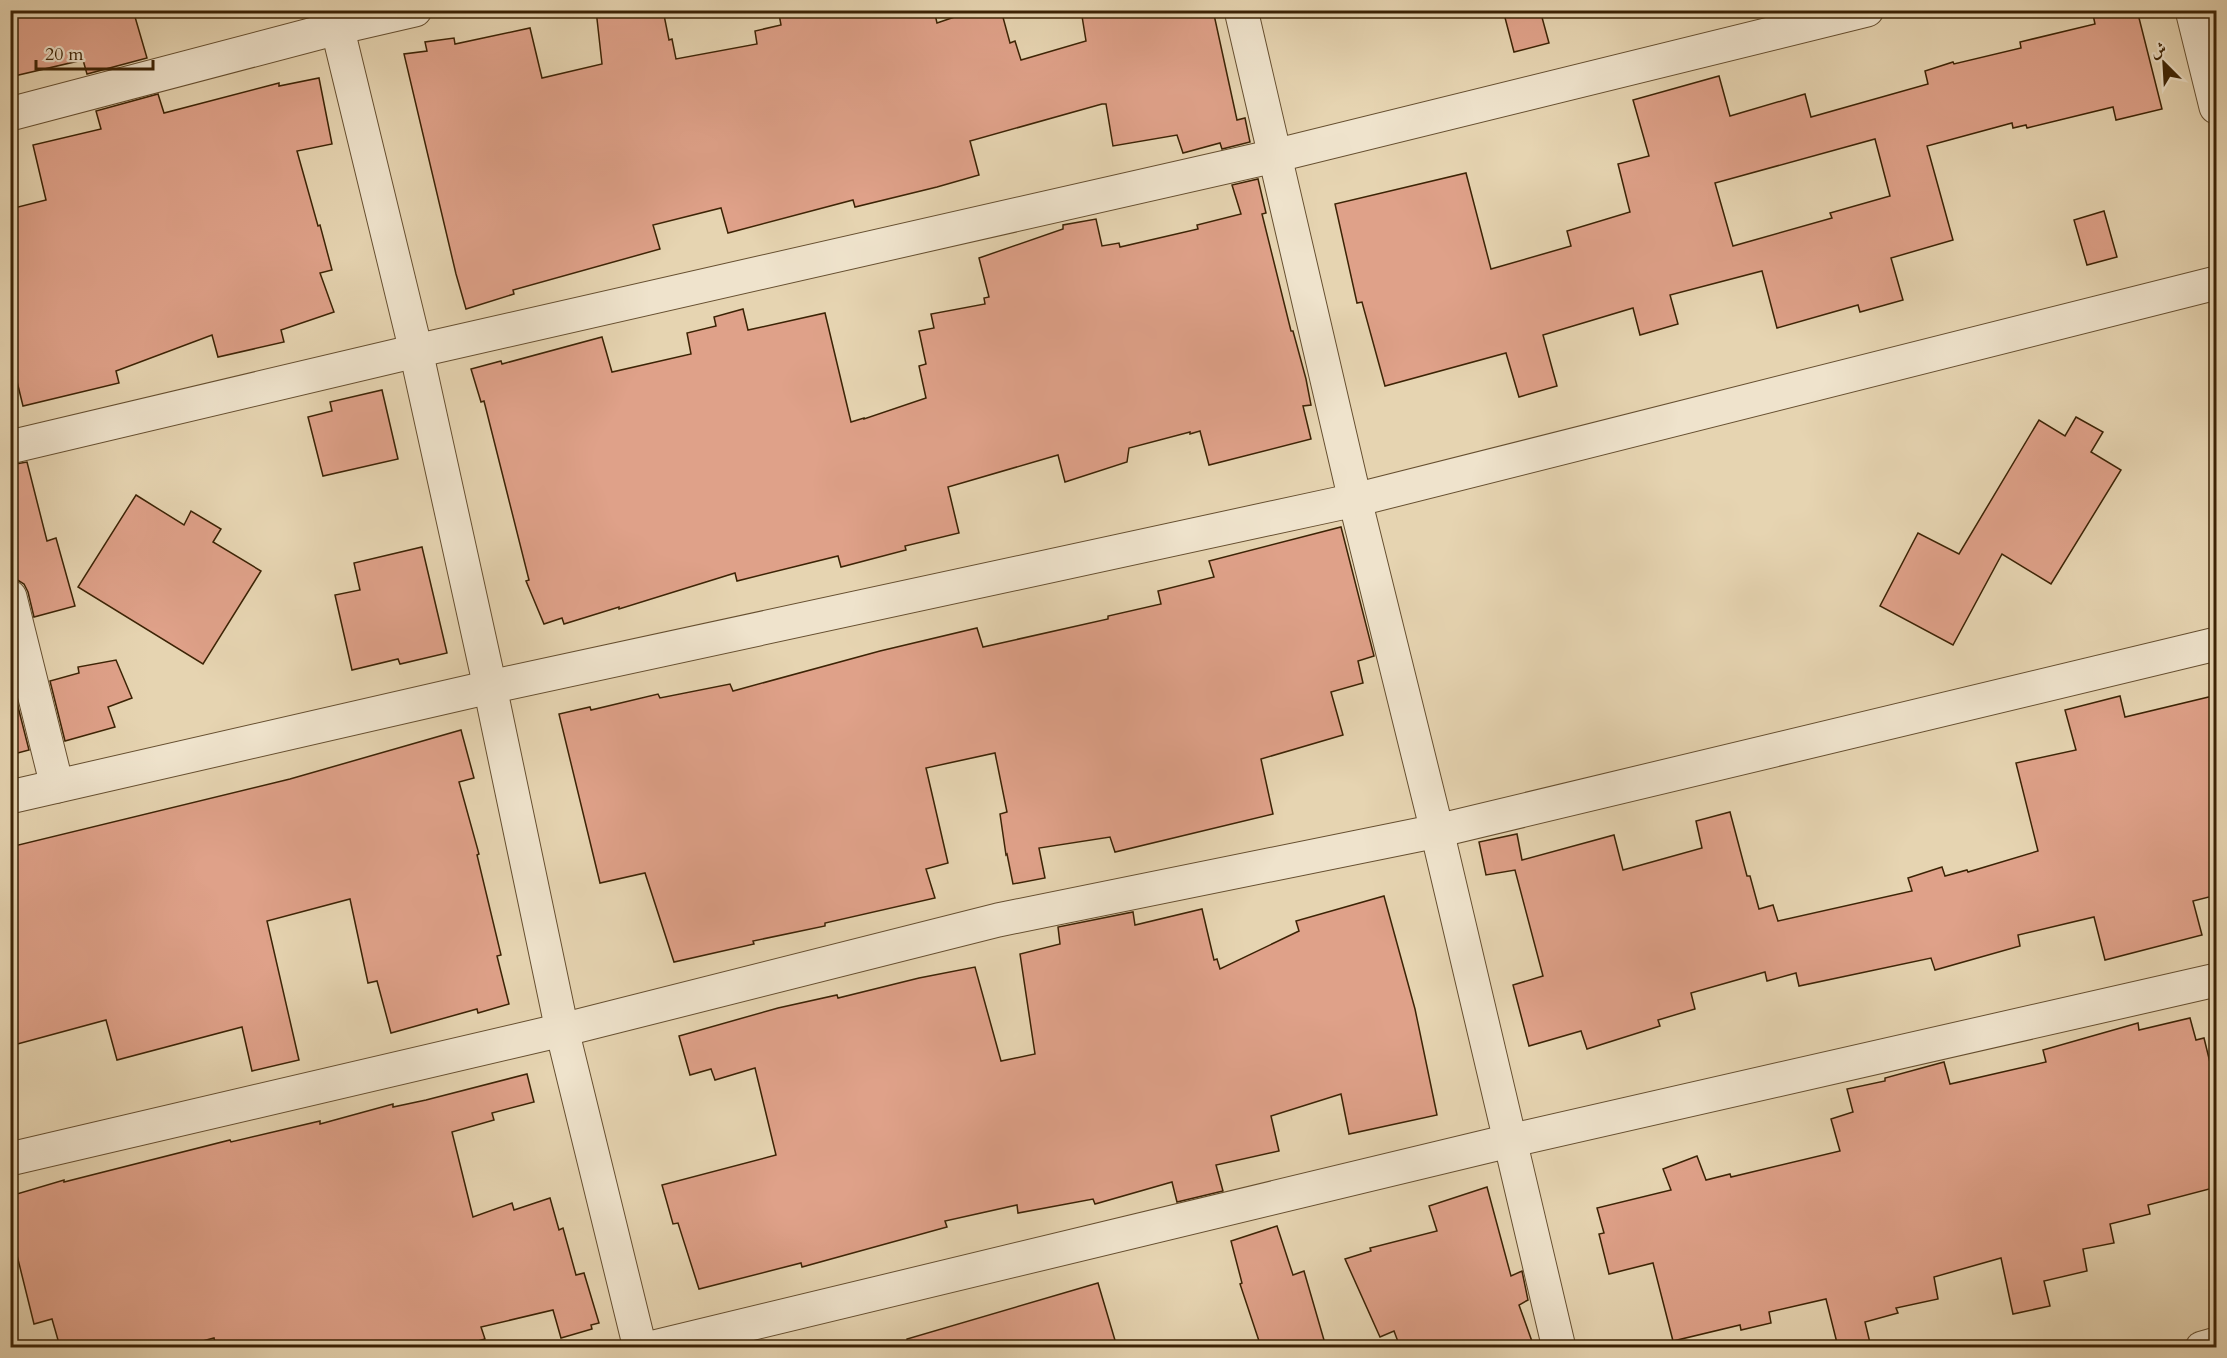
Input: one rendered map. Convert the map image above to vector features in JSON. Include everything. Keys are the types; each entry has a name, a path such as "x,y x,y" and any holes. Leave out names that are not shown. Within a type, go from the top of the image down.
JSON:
{"street":[{"path":"10,114 335,19 415,10"},
{"path":"1241,10 1355,500 1437,831 1558,1347"},
{"path":"10,447 416,351 1274,156 1867,10"},
{"path":"2192,10 2217,107"},
{"path":"335,19 416,351 562,1030 640,1347"},
{"path":"10,796 490,687 1355,500 2217,283"},
{"path":"10,597 57,786"},
{"path":"10,1159 562,1030 998,920 1437,831 2217,644"},
{"path":"650,1347 1509,1141 2217,980"},
{"path":"2202,1347 2217,1344"}],"building":[{"path":"10,10 133,10 147,58 87,74 83,60 10,77"},
{"path":"596,10 663,10 669,40 672,39 676,59 757,44 755,31 781,25 779,14 798,10 934,10 937,23 975,10 1001,10 1010,43 1015,41 1021,60 1086,41 1081,10 1213,10 1237,120 1245,118 1250,142 1222,149 1220,143 1183,153 1177,135 1113,146 1106,104 1102,104 970,141 979,175 855,207 853,200 728,233 721,208 653,225 660,249 513,290 514,294 466,309 404,54 427,51 425,42 454,38 455,44 530,28 542,78 602,64"},
{"path":"1503,10 1540,10 1549,43 1514,52"},
{"path":"2092,10 2137,10 2162,109 2116,120 2113,107 2027,128 2026,125 2013,128 2012,123 1927,146 1953,240 1891,258 1903,300 1860,312 1858,305 1777,328 1762,271 1670,295 1678,324 1640,335 1633,308 1543,335 1557,386 1519,397 1506,353 1385,386 1362,302 1357,303 1335,204 1466,173 1491,269 1571,246 1567,231 1630,212 1618,164 1649,156 1633,100 1719,76 1730,116 1805,94 1811,117 1928,84 1925,71 1953,62 1954,64 2021,48 2020,42 2095,24","holes":["1875,139 1890,196 1830,213 1832,218 1733,246 1715,183"]},
{"path":"319,78 332,144 297,151 332,270 320,273 334,312 281,330 284,342 218,357 212,335 116,371 119,383 23,406 10,353 10,209 46,200 33,145 101,129 96,111 158,94 164,113 279,83 279,86"},
{"path":"1258,179 1266,213 1262,214 1291,331 1293,331 1306,379 1311,405 1303,406 1311,439 1209,465 1200,431 1190,434 1190,432 1129,448 1127,462 1065,482 1058,455 948,487 959,533 905,546 906,550 841,567 838,556 737,581 735,573 564,624 562,618 544,624 526,581 529,580 484,401 481,402 471,369 501,361 502,364 602,337 612,372 691,354 687,333 716,326 714,317 743,309 748,330 825,313 851,422 864,419 926,398 919,366 926,364 919,331 934,328 931,314 985,304 984,298 989,297 979,258 1063,229 1063,225 1096,219 1102,246 1119,243 1120,247 1198,229 1197,225 1241,214 1232,185"},
{"path":"2104,211 2117,257 2087,265 2074,220"},
{"path":"382,390 398,459 323,476 308,417 332,411 330,402"},
{"path":"2076,417 2103,432 2091,452 2121,470 2051,584 2002,554 1953,645 1880,606 1918,533 1959,554 2039,420 2065,436"},
{"path":"27,462 47,541 56,538 75,606 34,617 24,584 16,579 10,579 10,465"},
{"path":"136,495 184,525 191,511 221,529 213,542 261,571 203,664 78,587"},
{"path":"1341,527 1374,656 1358,661 1363,683 1331,692 1343,735 1261,759 1273,814 1115,852 1110,837 1039,848 1045,878 1013,884 1000,814 1007,812 995,753 926,768 948,863 926,869 935,898 825,923 825,926 753,941 754,944 674,962 645,873 600,883 559,714 590,707 591,710 658,694 660,698 730,684 733,691 880,651 977,628 983,647 1108,619 1108,616 1161,604 1158,591 1214,577 1209,561"},
{"path":"422,547 447,653 400,664 398,659 352,670 335,595 360,590 354,563"},
{"path":"116,660 132,698 108,707 115,727 65,741 50,681 79,673 78,667"},
{"path":"14,691 29,750 10,755 10,692"},
{"path":"2217,695 2217,895 2193,901 2202,935 2105,960 2094,917 2018,935 2020,946 1935,970 1931,958 1799,986 1796,973 1767,981 1765,972 1691,993 1695,1009 1658,1020 1660,1026 1587,1049 1581,1031 1529,1046 1513,985 1543,976 1515,870 1486,875 1479,842 1517,834 1522,860 1614,835 1623,870 1702,848 1696,821 1730,812 1747,876 1750,876 1759,909 1773,905 1778,921 1912,891 1908,878 1942,867 1945,876 1967,870 1968,872 2038,851 2016,763 2076,750 2065,710 2120,696 2125,717"},
{"path":"461,730 474,778 459,782 479,854 477,855 501,955 497,956 509,1004 478,1013 477,1009 391,1033 377,981 368,983 350,899 267,921 299,1060 252,1071 242,1027 117,1060 106,1020 10,1046 10,847 290,779"},
{"path":"1384,896 1415,1009 1437,1115 1349,1134 1341,1094 1271,1116 1279,1151 1216,1165 1223,1191 1177,1202 1172,1182 1095,1204 1093,1199 1018,1213 1017,1205 945,1221 947,1227 802,1267 801,1263 699,1289 678,1223 673,1224 662,1185 776,1155 755,1068 715,1080 711,1069 690,1075 679,1036 778,1008 837,995 838,998 975,967 1001,1061 1035,1054 1020,954 1060,944 1058,927 1133,912 1135,925 1202,909 1214,960 1217,959 1220,969 1299,931 1296,921"},
{"path":"2190,1018 2196,1040 2204,1038 2217,1091 2217,1187 2148,1205 2150,1214 2110,1224 2114,1243 2083,1249 2087,1271 2044,1281 2050,1306 2013,1314 2001,1258 1934,1277 1938,1299 1896,1308 1898,1313 1865,1322 1871,1347 1838,1347 1826,1299 1769,1312 1771,1323 1741,1330 1740,1325 1673,1341 1653,1263 1609,1274 1599,1234 1604,1233 1597,1208 1671,1190 1663,1169 1697,1156 1706,1180 1730,1174 1731,1177 1840,1151 1831,1119 1853,1112 1847,1089 1885,1081 1885,1078 1944,1062 1950,1084 2046,1062 2043,1050 2138,1023 2139,1030"},
{"path":"527,1074 534,1102 492,1113 494,1120 452,1132 473,1217 512,1203 514,1210 550,1198 559,1230 563,1228 576,1275 584,1273 599,1323 591,1325 592,1329 561,1338 553,1310 481,1327 485,1339 457,1347 216,1347 214,1338 180,1347 60,1347 52,1319 34,1324 10,1227 10,1196 64,1180 64,1182 230,1140 231,1142 320,1121 320,1124 393,1104 393,1107 426,1100"},
{"path":"1487,1187 1511,1276 1522,1271 1528,1300 1519,1305 1534,1347 1400,1347 1394,1331 1380,1337 1345,1259 1371,1251 1370,1248 1437,1231 1429,1206"},
{"path":"1277,1226 1293,1275 1304,1271 1326,1347 1261,1347 1240,1284 1242,1283 1231,1241"},
{"path":"1098,1283 1117,1347 908,1347 907,1339"}]}
